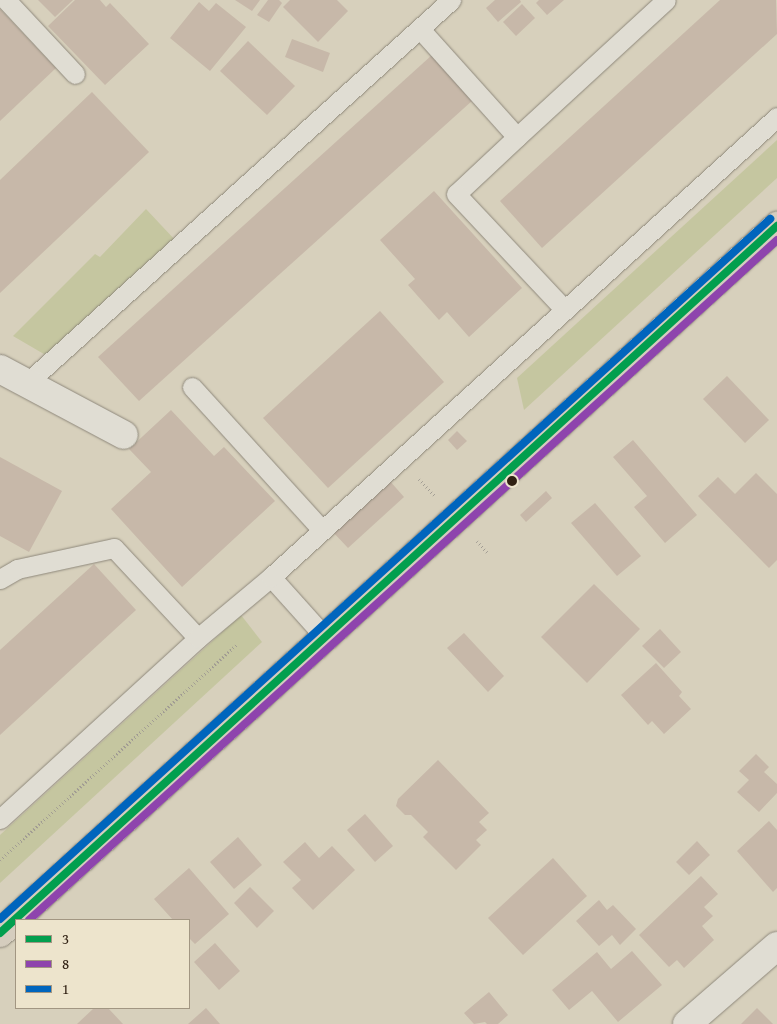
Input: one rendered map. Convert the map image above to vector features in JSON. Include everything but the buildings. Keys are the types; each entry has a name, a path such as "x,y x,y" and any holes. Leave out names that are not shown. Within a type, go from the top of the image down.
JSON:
{"main road":[{"path":"15,919 324,636 777,226"},
{"path":"0,933 15,919"}],"street":[{"path":"0,369 124,434"},
{"path":"687,1024 777,946"}],"lane":[{"path":"6,0 75,74"},
{"path":"28,382 452,0"},
{"path":"566,310 456,194 666,0"},
{"path":"420,28 517,136"},
{"path":"0,819 198,638 271,577 777,117"},
{"path":"192,387 322,530"},
{"path":"0,579 17,569 114,548 198,638"},
{"path":"271,577 324,636"}],"green space":[{"path":"777,140 777,178 524,410 517,378"},
{"path":"146,209 176,241 49,357 13,336 95,254 100,257"},
{"path":"241,615 262,642 0,883 0,835"}],"transit line":[{"name":"1","path":"0,919 770,219"},
{"name":"3","path":"15,919 777,226"},
{"name":"8","path":"30,919 777,240"},
{"name":"3","path":"0,933 15,919"}]}
